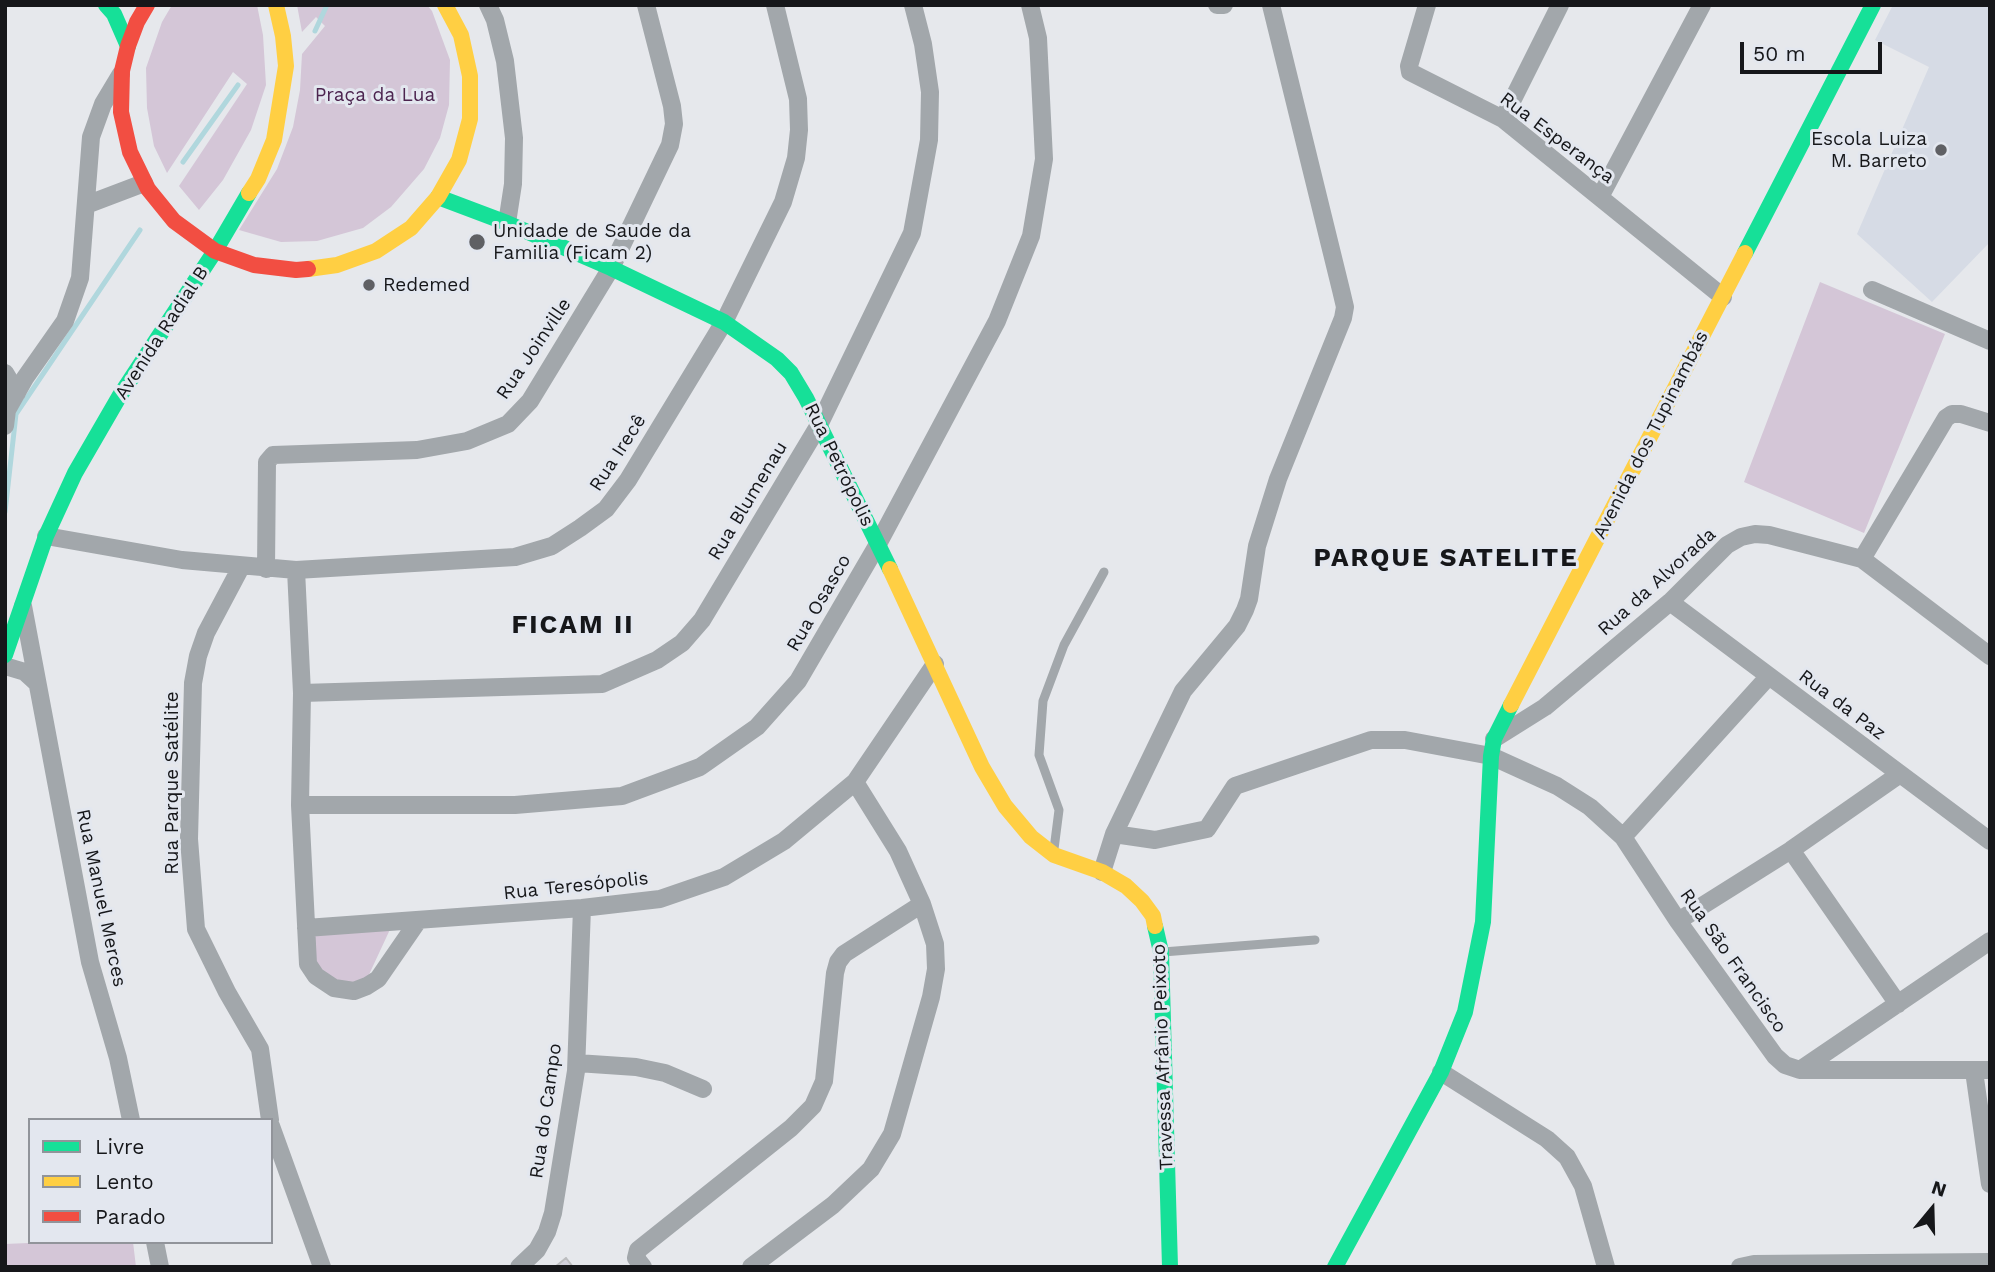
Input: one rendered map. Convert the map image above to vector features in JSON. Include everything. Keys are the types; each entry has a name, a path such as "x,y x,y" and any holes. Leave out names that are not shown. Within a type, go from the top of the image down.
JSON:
{"street":[{"path":"106,5 114,14 128,46"},
{"path":"148,5 137,22 128,46 122,71 121,112 130,152 145,183 174,221 215,251 254,265 296,270 337,265 376,251 411,228 439,197 459,160 470,119 470,76 461,35 445,5"},
{"name":"Avenida Radial B","path":"5,655 46,536 75,473 119,397 215,251 258,179 274,139 286,66 284,36 276,5"},
{"path":"488,5 495,20 505,61 514,138 513,184 507,223"},
{"name":"Rua Joinville","path":"266,569 267,463 273,455 417,450 467,441 508,424 530,401 611,268 670,145 674,124 673,106 646,5"},
{"name":"Rua Irecê","path":"46,536 182,561 296,570 515,557 552,546 606,509 628,480 724,322 783,202 796,158 798,99 775,5"},
{"name":"Rua Blumenau","path":"302,693 602,684 657,660 682,643 702,620 818,425 912,233 929,140 930,92 923,44 913,5"},
{"name":"Rua Osasco","path":"300,805 515,805 622,796 701,766 757,727 798,681 877,544 997,321 1031,236 1044,159 1038,38 1030,5"},
{"path":"1217,5 1224,5"},
{"path":"1102,872 1114,834 1184,691 1237,626 1245,610 1257,546 1278,479 1343,318 1345,307 1272,5"},
{"name":"Rua Esperança","path":"1427,5 1409,69 1503,119 1723,297"},
{"path":"1503,119 1560,5"},
{"path":"1600,197 1702,5"},
{"name":"Avenida dos Tupinambás","path":"1335,1267 1441,1072 1465,1012 1483,922 1493,748 1512,705 1873,5"},
{"path":"5,426 7,411 17,393 65,321 80,278 90,137 103,104 122,71"},
{"path":"86,205 145,183"},
{"name":"Rua Petrópolis","path":"439,197 611,268 724,322 777,359 791,373 877,544 982,768 1005,806 1031,836 1054,855 1102,872"},
{"path":"1872,290 1990,341"},
{"path":"5,373 17,393"},
{"path":"1862,559 1946,418 1952,414 1961,414 1990,424"},
{"name":"Rua da Alvorada","path":"1493,748 1545,708 1670,602 1727,545 1741,537 1755,534 1769,535 1862,559 1988,651"},
{"name":"Rua Parque Satélite","path":"241,566 206,633 198,656 193,683 189,839 197,929 227,992 260,1049 270,1118"},
{"path":"296,570 302,693 300,805 308,964 316,975 334,988 354,991 367,986 378,979 418,921"},
{"name":"Rua da Paz","path":"1670,602 1990,841"},
{"name":"Rua Manuel Merces","path":"22,604 90,962 118,1058 131,1118"},
{"name":"Rua Teresópolis","path":"306,928 582,908 660,899 724,877 784,841 855,782 935,664"},
{"path":"5,666 25,672 37,683"},
{"path":"1623,837 1769,676"},
{"path":"1512,705 1545,708"},
{"path":"1114,834 1155,840 1207,829 1235,786 1371,740 1405,740 1493,748"},
{"name":"Rua São Francisco","path":"1493,748 1590,807 1623,837 1678,921 1774,1056 1785,1065 1800,1070"},
{"path":"1678,921 1791,850 1900,774"},
{"path":"751,1267 833,1205 871,1169 892,1134 936,969 935,944 922,904 898,851 855,782"},
{"path":"1791,850 1898,1004"},
{"name":"Travessa Afrânio Peixoto","path":"1102,872 1126,886 1142,901 1153,916 1161,952 1170,1267"},
{"path":"643,1267 636,1258 638,1250 791,1128 813,1106 824,1081 838,962 844,954 922,904"},
{"name":"Rua do Campo","path":"519,1267 537,1250 553,1213 577,1063 582,908"},
{"path":"1800,1070 1990,941"},
{"path":"577,1063 636,1067 665,1073 703,1089"},
{"path":"1800,1070 1982,1070 1990,1184"},
{"path":"1441,1072 1547,1139 1567,1157 1583,1186 1606,1267"},
{"path":"273,1132 322,1267"},
{"path":"155,1244 160,1267"},
{"path":"1740,1267 1755,1264 1990,1262"}],"lane":[{"path":"1054,855 1059,810 1039,755 1043,701 1063,645 1104,572"},
{"path":"1161,952 1315,940"}],"shaded area":[{"name":"Escola Luiza M. Barreto","path":"1893,5 1990,5 1990,242 1932,302 1857,234 1929,67 1875,40"}],"green space":[{"name":"Praça da Lua","path":"172,5 257,5 263,35 266,85 251,130 223,180 199,210 179,186 247,84 233,72 167,173 154,146 147,108 146,68 162,22"},
{"name":"Praça da Lua","path":"297,5 427,5 432,11 450,60 449,105 440,138 424,169 391,207 363,228 317,241 281,242 239,230 277,169 293,127 300,90 302,54 325,26 316,17 302,32"},
{"path":"1820,282 1945,334 1864,533 1744,482"},
{"path":"393,923 366,981 344,988 311,963 309,931"},
{"path":"5,1244 133,1244 136,1267 5,1267"}],"building":[{"path":"566,1258 573,1267 555,1267"}],"waterway":[{"path":"315,31 327,5"},
{"path":"183,162 238,85"},
{"path":"5,512 16,414 140,230"}],"traffic: fast":[{"path":"106,5 114,14 128,46"},
{"path":"1745,253 1873,5"},
{"path":"5,655 46,536 75,473 119,397 215,251 249,193"},
{"path":"438,197 507,223 611,268 724,322 777,359 791,373 806,398 890,569"},
{"path":"1335,1267 1441,1072 1465,1012 1483,922 1491,756 1494,739 1511,705"},
{"path":"1155,926 1161,952 1170,1267"}],"traffic: slow":[{"path":"249,193 258,179 274,140 286,66 276,5"},
{"path":"308,269 337,265 376,251 411,228 438,197 459,160 470,119 470,76 461,35 445,5"},
{"path":"1511,705 1745,253"},
{"path":"890,569 982,767 1005,806 1031,837 1054,855 1102,872 1126,886 1153,916 1155,926"}],"traffic: jam":[{"path":"147,5 128,46 122,71 121,112 130,152 148,189 174,221 215,251 254,265 308,269"}],"place":[{"name":"Escola Luiza M. Barreto","path":"1941,150"},
{"name":"Unidade de Saude da Familia (Ficam 2)","path":"477,242"},
{"name":"Redemed","path":"369,285"}],"district":[{"name":"PARQUE SATELITE","path":"1446,558"},
{"name":"FICAM II","path":"573,625"}]}
